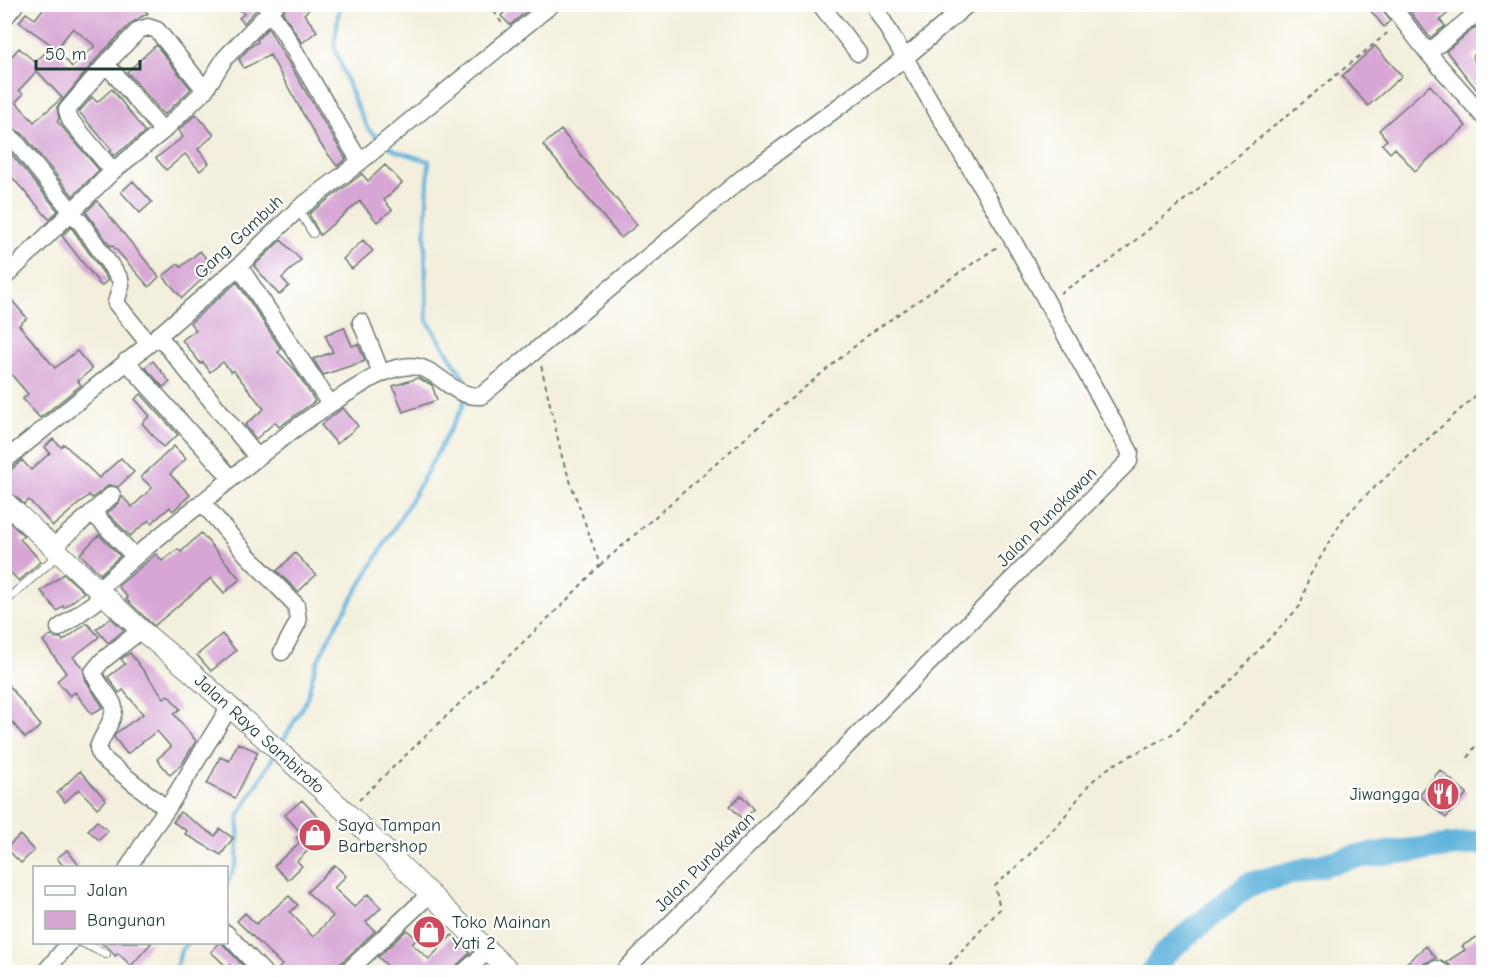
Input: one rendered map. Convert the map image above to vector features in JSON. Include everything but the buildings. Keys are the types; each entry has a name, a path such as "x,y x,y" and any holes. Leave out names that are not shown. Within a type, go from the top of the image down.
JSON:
{"street":[{"name":"Gang Gambuh","path":"4,461 153,340 239,266 298,209 360,162 552,4"},
{"path":"820,4 858,53"},
{"name":"Jalan Punokawan","path":"623,972 1129,461 1130,452 1047,301 873,4"},
{"path":"59,628 102,592 134,556 257,457 330,404 381,373 405,366 419,367 432,372 465,395 481,396 746,175 905,58 968,4"},
{"path":"1390,4 1428,53 1484,117"},
{"path":"4,278 113,171 163,131 206,90 225,58 270,7 360,162"},
{"path":"1428,53 1484,7"},
{"path":"113,171 70,120 67,110 139,30 148,27 157,30 206,90"},
{"path":"106,64 163,131"},
{"path":"4,133 15,141 72,212 120,279 121,285 116,303 118,308 153,340 257,457"},
{"path":"239,266 330,404"},
{"path":"361,322 381,373"},
{"path":"126,361 231,478"},
{"path":"57,550 92,512 112,495"},
{"name":"Jalan Raya Sambiroto","path":"5,502 141,630 189,670 346,812 510,972"},
{"path":"202,502 248,556 296,605 298,622 282,652"},
{"path":"92,512 134,556"},
{"path":"141,630 102,661 93,672 97,682 114,705 115,712 98,748 100,755 107,762 167,809"},
{"path":"137,864 151,831 229,708"},
{"path":"347,972 431,893"},
{"path":"228,935 263,972"},
{"path":"45,972 68,944"},
{"path":"464,972 488,951"},
{"path":"1429,972 1437,969 1442,972"}],"lane":[{"path":"298,209 313,233"},
{"path":"8,599 57,550"},
{"path":"85,944 106,954"}],"path":[{"path":"489,4 512,38"},
{"path":"1047,301 1109,262 1402,21"},
{"path":"346,812 564,603 600,565 782,407 872,332 1011,237"},
{"path":"538,350 563,461 600,565"},
{"path":"943,972 1000,909 995,886 1026,858 1061,821 1090,783 1111,765 1172,734 1221,690 1300,606 1309,577 1343,519 1364,497 1484,388"},
{"path":"1468,758 1484,731"}],"waterway":[{"path":"340,4 334,46 353,98 368,129 380,139"},
{"path":"389,146 396,151 429,161 425,242 427,320 467,383 466,388"},
{"path":"280,746 306,701 316,664 331,634 418,488 463,406 464,399"},
{"path":"228,882 237,862 239,815 275,754"},
{"path":"1152,972 1165,953 1249,884 1353,857 1484,842"},
{"path":"175,972 181,951 186,944"}],"place":[{"name":"Jiwangga","path":"1443,794"},
{"name":"Saya Tampan Barbershop","path":"315,835"},
{"name":"Toko Mainan Yati 2","path":"429,932"}]}
